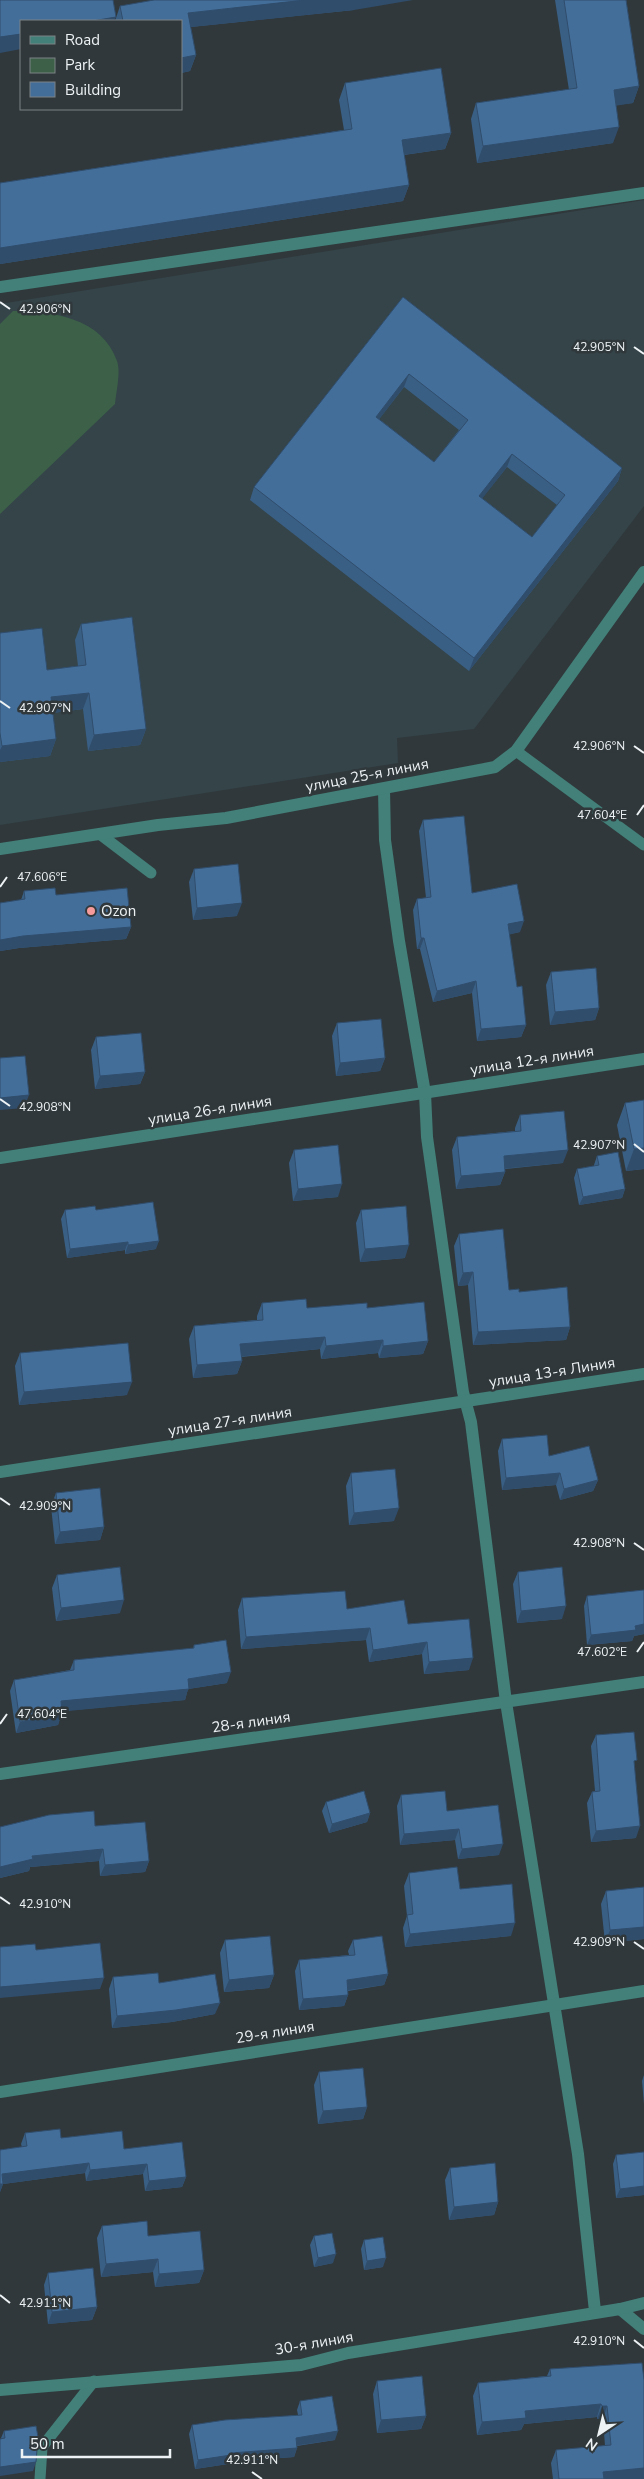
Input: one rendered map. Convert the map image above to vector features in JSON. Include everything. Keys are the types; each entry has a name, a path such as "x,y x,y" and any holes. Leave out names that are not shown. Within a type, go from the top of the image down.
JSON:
{"street":[{"path":"0,287 644,193"},
{"name":"улица 25-я линия","path":"0,849 158,825 226,818 495,767 516,751 644,572"},
{"path":"384,789 385,840 399,941 425,1093 427,1137 465,1402 471,1422 506,1702 578,2154 599,2311"},
{"name":"улица 12-я линия","path":"425,1093 644,1058"},
{"name":"улица 26-я линия","path":"0,1158 425,1093"},
{"name":"улица 13-я Линия","path":"465,1402 644,1374"},
{"name":"улица 27-я линия","path":"0,1472 465,1402"},
{"name":"28-я линия","path":"0,1774 644,1682"},
{"name":"29-я линия","path":"0,2092 644,1991"},
{"name":"30-я линия","path":"0,2390 301,2365 348,2353 620,2309 644,2303"},
{"path":"620,2309 644,2329"}],"lane":[{"path":"516,751 644,845"},
{"path":"101,835 151,873"},
{"path":"40,2479 42,2447 94,2381"}],"shaded area":[{"path":"644,200 644,506 474,729 397,738 398,763 0,825 0,304"}],"green space":[{"path":"13,311 60,315 88,326 100,335 110,347 117,361 118,376 115,404 0,514 0,324"}],"building":[{"path":"0,0 113,0 116,17 98,20 20,20 20,34 0,37"},
{"path":"154,0 305,0 188,13 196,55 182,58 182,20 123,20 120,6"},
{"path":"564,0 626,0 639,86 614,90 619,127 483,146 476,103 577,88"},
{"path":"441,68 451,133 402,140 409,185 0,248 0,183 352,129 345,83"},
{"path":"403,297 622,468 474,658 254,487","holes":["409,374 468,420 434,462 376,417","512,454 565,495 532,537 479,496"]},
{"path":"132,617 146,729 94,735 89,693 51,697 56,739 2,746 0,733 0,633 42,628 47,670 86,665 81,624"},
{"path":"464,816 472,893 517,884 524,921 508,924 517,987 522,986 526,1025 481,1029 476,981 437,991 424,938 421,938 417,899 431,897 423,820"},
{"path":"238,864 242,903 197,908 194,869"},
{"path":"55,888 56,895 127,888 131,927 23,936 0,940 0,903 25,899 24,891"},
{"path":"596,968 599,1008 555,1012 551,972"},
{"path":"381,1019 385,1058 340,1063 337,1023"},
{"path":"141,1033 145,1072 100,1076 96,1037"},
{"path":"25,1056 29,1095 0,1098 0,1058"},
{"path":"644,1100 644,1148 634,1149 625,1103"},
{"path":"564,1111 568,1150 504,1156 505,1172 461,1176 457,1137 521,1131 520,1115"},
{"path":"338,1145 342,1184 298,1189 294,1150"},
{"path":"618,1152 625,1189 583,1197 577,1169 599,1165 597,1156"},
{"path":"153,1202 159,1241 128,1245 128,1242 70,1249 65,1210 95,1206 96,1210"},
{"path":"406,1206 409,1245 365,1249 361,1210"},
{"path":"503,1229 509,1290 519,1289 519,1292 567,1287 570,1327 478,1332 473,1272 463,1273 459,1234"},
{"path":"306,1299 307,1308 367,1303 367,1308 424,1302 428,1341 383,1346 383,1340 326,1346 325,1337 240,1344 242,1361 197,1365 194,1326 263,1320 262,1303"},
{"path":"128,1343 132,1382 24,1392 20,1353"},
{"path":"547,1435 549,1456 589,1446 598,1480 564,1489 560,1473 506,1478 502,1439"},
{"path":"395,1469 399,1508 354,1513 351,1473"},
{"path":"100,1488 104,1527 60,1532 56,1493"},
{"path":"120,1567 124,1600 61,1608 57,1575"},
{"path":"562,1567 566,1606 521,1611 518,1572"},
{"path":"644,1590 644,1624 635,1626 636,1630 591,1635 587,1596"},
{"path":"345,1591 347,1609 404,1600 408,1624 469,1619 473,1658 429,1662 427,1642 373,1650 370,1628 246,1637 242,1598"},
{"path":"226,1640 231,1672 188,1679 189,1689 61,1701 62,1714 20,1722 14,1680 74,1670 74,1660 194,1648 194,1645"},
{"path":"634,1732 637,1760 634,1761 640,1826 596,1831 592,1792 600,1791 596,1735"},
{"path":"364,1791 370,1813 332,1824 326,1802"},
{"path":"445,1791 447,1811 498,1805 503,1844 462,1849 459,1829 404,1834 401,1795"},
{"path":"94,1811 95,1826 145,1822 149,1861 105,1865 103,1849 32,1856 33,1859 0,1867 0,1827 49,1815"},
{"path":"457,1867 460,1889 512,1884 515,1923 410,1934 407,1915 413,1914 409,1873"},
{"path":"644,1887 644,1927 610,1930 606,1891"},
{"path":"270,1936 274,1975 229,1980 225,1940"},
{"path":"382,1936 388,1974 347,1980 348,1995 303,1999 299,1960 355,1955 353,1940"},
{"path":"100,1943 104,1978 0,1987 0,1947 35,1944 36,1950"},
{"path":"158,1973 159,1983 215,1974 220,2003 117,2016 113,1977"},
{"path":"363,2068 367,2107 323,2111 319,2072"},
{"path":"60,2129 61,2138 122,2131 124,2149 182,2142 186,2177 149,2181 147,2164 90,2170 89,2163 2,2174 3,2184 0,2184 0,2150 27,2146 25,2133"},
{"path":"644,2152 644,2186 620,2189 616,2155"},
{"path":"495,2163 498,2202 454,2207 450,2168"},
{"path":"147,2221 148,2236 200,2231 204,2270 159,2274 158,2259 106,2264 102,2226"},
{"path":"332,2233 336,2254 318,2258 314,2236"},
{"path":"383,2237 386,2258 367,2261 364,2240"},
{"path":"93,2268 97,2307 52,2312 48,2273"},
{"path":"642,2363 644,2380 644,2468 603,2472 604,2479 559,2479 556,2450 611,2445 607,2406 602,2406 601,2404 525,2411 526,2418 482,2422 478,2383 551,2376 550,2369"},
{"path":"422,2376 426,2416 381,2420 377,2381"},
{"path":"332,2396 338,2431 296,2438 297,2448 231,2453 231,2455 198,2460 192,2425 225,2420 302,2415 300,2401"},
{"path":"36,2426 38,2437 36,2462 0,2467 0,2439 5,2438 4,2431"}],"place":[{"name":"Ozon","path":"91,911"}]}
